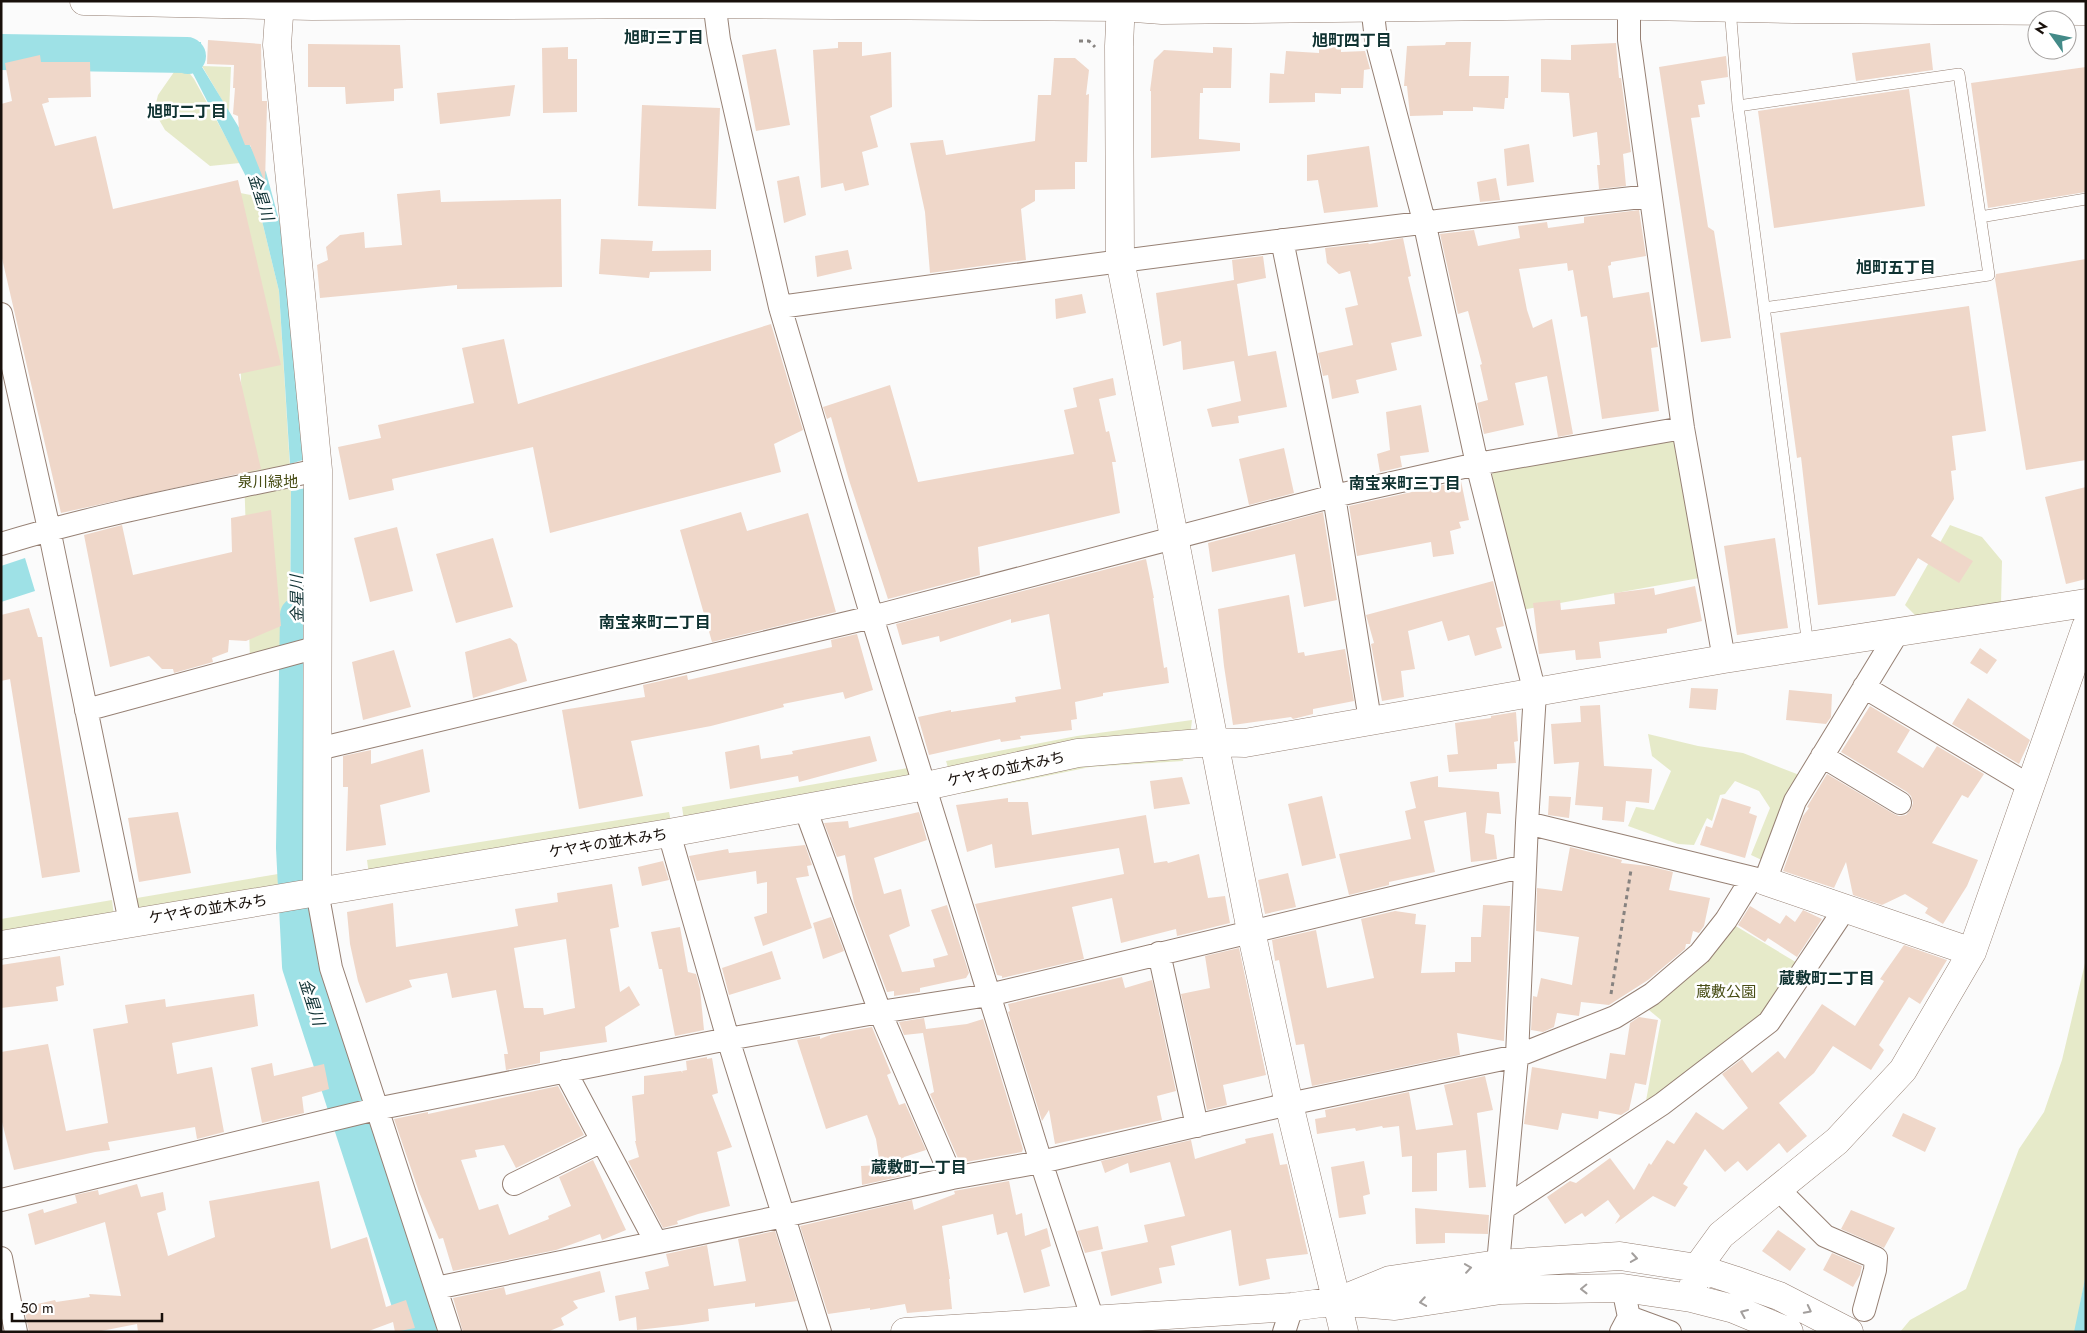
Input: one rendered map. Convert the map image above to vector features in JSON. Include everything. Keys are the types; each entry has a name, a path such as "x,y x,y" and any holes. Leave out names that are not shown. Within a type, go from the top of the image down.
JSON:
{"street":[{"path":"84,1 279,4 1121,4 1162,10 1596,3 1629,7 1730,8 1794,5 2086,11"},
{"path":"714,3 720,40 780,307 872,617 926,786 1041,1162 1095,1325"},
{"path":"279,4 277,45 318,470 317,891 331,968 450,1332"},
{"path":"1121,4 1119,46 1120,260 1251,931 1289,1104 1344,1332"},
{"path":"1372,6 1376,40 1424,222 1477,464 1535,693 1527,823 1517,1056 1498,1264 1501,1290"},
{"path":"1629,7 1629,40 1683,428 1724,659"},
{"path":"780,307 1120,260 1650,196"},
{"path":"1282,240 1334,496 1370,720"},
{"path":"1,314 49,529 130,922"},
{"path":"318,749 872,617 1334,496 1477,464 1683,428"},
{"path":"1,544 49,529 318,470"},
{"name":"ケヤキの並木みち","path":"1,944 669,833 926,786 1078,753 1213,742 1245,743 1724,659 2086,603"},
{"path":"1691,1298 1697,1268 1720,1234 1837,1141 1903,1070 1972,952 2086,627"},
{"path":"436,1288 784,1216 952,1178 1041,1162 1289,1104 1517,1056 1607,1020 1652,994 1700,952 1759,879 1795,801 1898,632"},
{"path":"86,710 318,646"},
{"path":"1864,687 2030,786"},
{"path":"1822,756 1900,803"},
{"path":"805,808 880,1012 952,1178"},
{"path":"1527,823 1759,879 1844,910 1972,952"},
{"path":"669,833 728,1040 820,1332"},
{"path":"1,1200 376,1109 728,1040 880,1012 989,995 1525,866"},
{"path":"1504,1208 1662,1104 1769,1022 1844,910"},
{"path":"1159,954 1197,1126"},
{"path":"565,1071 656,1242"},
{"path":"514,1184 602,1141"},
{"path":"905,1332 1288,1319 1390,1280 1498,1264 1620,1256 1697,1268 1857,1321 1875,1270 1876,1258 1825,1236 1777,1188"},
{"path":"1,1258 16,1332"},
{"path":"1337,1301 1395,1306 1501,1290 1623,1288 1691,1298 1734,1309 1789,1332"},
{"path":"1623,1288 1625,1325 1670,1332"}],"lane":[{"path":"1730,8 1738,106 1808,646"},
{"path":"1738,106 1959,74 1989,275 1764,308"},
{"path":"1980,217 2086,199"}],"path":[{"path":"1079,41 1089,41 1095,47"},
{"path":"1607,1020 1634,849"}],"green space":[{"path":"181,62 194,79 240,163 210,166 165,130 154,111 158,95"},
{"path":"202,66 231,67 229,112"},
{"name":"泉川緑地","path":"235,192 256,196 279,291 291,484 290,648 250,660"},
{"path":"1680,433 1705,577 1515,611 1492,474 1497,466"},
{"path":"1950,525 1982,537 2002,561 2001,604 1920,620 1905,605"},
{"path":"1192,720 1190,737 950,774 946,761 1077,736"},
{"path":"1648,734 1698,746 1743,753 1802,776 1766,862 1751,855 1770,808 1759,791 1735,781 1725,794 1720,795 1712,821 1707,818 1694,845 1678,844 1628,826 1636,807 1654,810 1671,771 1652,756"},
{"path":"1186,749 1183,761 1090,767 964,793 963,783"},
{"path":"908,768 910,781 684,820 682,807"},
{"path":"669,812 672,826 369,875 367,860"},
{"path":"284,873 286,887 133,913 131,899"},
{"path":"112,900 114,916 1,935 1,919"},
{"name":"蔵敷公園","path":"1729,922 1799,964 1762,1018 1645,1106 1661,1020 1644,1006"},
{"path":"2086,959 2086,1274 2077,1332 1900,1332 1910,1320 1966,1289 2019,1149 2044,1112 2062,1060"}],"water":[{"path":"201,42 202,62 199,62 266,172 289,257 306,459 290,464 279,291 256,196 186,60 183,58 139,59 139,49 174,49 179,43"},
{"path":"306,488 306,640 290,648 291,491"},
{"path":"25,558 35,591 1,602 1,566"},
{"path":"2086,1274 2086,1332 2074,1332"}],"building":[{"path":"208,40 261,44 262,101 267,101 265,183 250,145 245,145 239,130 238,116 233,114 234,65 207,64"},
{"path":"838,42 862,42 862,56 891,52 892,107 870,116 878,147 862,152 869,185 845,191 843,183 821,188 813,50 838,48"},
{"path":"1446,42 1471,42 1469,76 1509,76 1508,98 1505,98 1504,109 1473,107 1473,111 1443,111 1443,115 1410,116 1407,86 1404,86 1407,46 1445,45"},
{"path":"1616,43 1619,78 1621,78 1631,152 1623,154 1626,186 1599,189 1597,165 1600,165 1597,132 1573,137 1569,93 1541,92 1541,59 1571,60 1571,45"},
{"path":"1930,43 1933,70 1856,81 1852,53"},
{"path":"308,44 400,45 403,88 394,89 394,101 346,104 345,87 308,87"},
{"path":"1341,44 1341,52 1365,51 1370,69 1364,70 1363,88 1341,88 1341,94 1315,93 1315,102 1269,103 1270,73 1284,74 1286,51 1319,53 1319,45"},
{"path":"568,47 568,59 577,59 577,112 543,113 542,48"},
{"path":"1213,47 1232,48 1231,88 1203,88 1203,93 1200,93 1199,139 1240,143 1240,151 1151,158 1150,91 1154,60 1164,50 1213,53"},
{"path":"776,49 790,125 756,131 742,55"},
{"path":"40,55 41,62 90,62 91,97 48,98 49,102 42,104 55,146 96,136 113,209 238,180 281,365 239,374 261,469 61,513 1,254 1,104 12,101 5,63"},
{"path":"1726,56 1728,77 1701,81 1705,104 1698,105 1700,117 1691,118 1708,227 1714,231 1731,338 1701,342 1659,67"},
{"path":"1054,58 1075,58 1089,70 1086,95 1089,94 1087,162 1075,162 1075,189 1035,190 1035,201 1021,209 1026,260 930,273 925,212 910,143 943,140 946,155 1035,141 1038,95 1051,95"},
{"path":"2086,67 2086,192 1988,208 1971,83"},
{"path":"515,85 510,116 440,124 437,93"},
{"path":"1909,89 1925,206 1774,228 1758,111"},
{"path":"642,105 720,108 716,209 638,206"},
{"path":"1529,144 1534,182 1507,186 1504,149"},
{"path":"1369,146 1378,207 1324,213 1318,180 1307,181 1307,155"},
{"path":"799,176 806,215 784,223 777,181"},
{"path":"1496,178 1500,200 1480,202 1477,182"},
{"path":"440,190 441,202 561,199 562,287 457,289 457,285 320,298 317,265 328,260 326,247 340,235 364,232 365,248 402,245 397,194"},
{"path":"1639,210 1646,256 1611,262 1611,265 1608,266 1613,298 1649,292 1658,347 1651,348 1659,411 1602,419 1587,316 1581,317 1573,270 1568,271 1567,263 1519,269 1527,310 1533,328 1552,319 1573,434 1558,437 1547,376 1515,383 1524,425 1484,434 1477,403 1488,400 1480,365 1482,364 1468,311 1458,314 1440,234 1474,230 1478,246 1520,238 1518,226 1547,222 1548,228 1584,223 1584,217"},
{"path":"1403,238 1411,276 1408,277 1422,336 1391,343 1397,370 1356,380 1359,393 1332,399 1328,375 1323,376 1318,353 1353,345 1345,308 1358,305 1350,271 1339,274 1327,263 1325,248 1369,244"},
{"path":"601,239 653,241 652,251 711,250 711,271 650,272 649,278 599,274"},
{"path":"848,250 852,269 817,277 815,256"},
{"path":"1263,256 1266,278 1237,284 1248,356 1276,351 1287,407 1238,416 1239,423 1212,427 1207,409 1241,401 1234,361 1183,370 1181,341 1163,346 1156,293 1234,280 1232,260"},
{"path":"2086,259 2086,460 2026,470 1995,279 1996,274"},
{"path":"1082,294 1086,313 1056,319 1055,299"},
{"path":"1969,306 1986,431 1952,436 1956,470 1951,471 1954,499 1931,536 1973,561 1959,583 1918,558 1895,596 1818,605 1801,457 1797,458 1780,333"},
{"path":"771,324 803,430 774,444 781,472 550,533 533,447 392,479 394,490 349,500 338,447 381,438 378,425 474,403 462,348 504,339 518,404"},
{"path":"1113,378 1116,395 1099,399 1106,432 1109,431 1116,462 1112,462 1120,513 978,547 980,575 888,599 849,480 831,417 827,419 823,407 890,385 918,482 1074,454 1064,410 1077,407 1073,388"},
{"path":"1421,405 1429,452 1400,456 1402,467 1380,472 1377,454 1390,450 1386,412"},
{"path":"1284,448 1294,493 1249,505 1239,459"},
{"path":"1461,481 1469,520 1459,522 1461,528 1450,531 1454,554 1433,557 1431,542 1357,556 1349,506"},
{"path":"2086,487 2086,579 2066,584 2045,497"},
{"path":"271,510 281,626 246,641 229,640 228,652 212,658 213,662 174,673 173,669 162,669 149,656 110,667 84,535 122,525 133,575 232,552 231,518"},
{"path":"741,512 747,531 808,513 836,612 712,642 680,530"},
{"path":"1323,512 1337,600 1304,607 1295,554 1212,572 1208,543"},
{"path":"397,527 413,591 370,602 354,538"},
{"path":"493,538 513,607 456,623 436,554"},
{"path":"1775,538 1788,628 1737,635 1724,546"},
{"path":"1146,559 1154,598 1164,668 1167,667 1169,683 1103,693 1103,696 1075,702 1077,719 1071,720 1072,730 1020,736 1021,739 1001,742 1000,739 929,755 918,717 951,710 951,712 1016,702 1015,697 1061,689 1049,614 1011,623 1011,619 940,642 939,636 902,645 896,624"},
{"path":"1493,581 1504,626 1496,628 1502,648 1475,656 1469,635 1448,641 1442,621 1408,631 1415,669 1401,671 1404,697 1382,701 1371,644 1374,643 1366,615"},
{"path":"1695,586 1702,621 1667,629 1667,633 1599,642 1601,658 1576,660 1575,650 1539,654 1533,603 1560,600 1561,610 1615,604 1614,593 1654,588 1655,595"},
{"path":"1289,595 1298,653 1304,652 1305,656 1345,649 1354,701 1313,709 1313,714 1293,719 1291,717 1233,725 1218,609"},
{"path":"29,608 38,637 42,637 80,872 42,878 10,679 1,681 1,615"},
{"path":"857,634 873,690 845,699 843,692 783,704 784,707 711,726 631,741 643,796 579,809 562,710 645,697 643,685 687,675 688,680 832,647 831,640"},
{"path":"510,638 517,644 527,681 473,698 465,652"},
{"path":"1980,648 1997,660 1987,674 1970,663"},
{"path":"394,650 411,707 363,720 352,662"},
{"path":"1691,688 1718,689 1716,710 1689,708"},
{"path":"1789,690 1832,694 1831,717 1826,724 1786,720"},
{"path":"1968,698 2030,740 2019,764 1952,724"},
{"path":"1600,705 1604,766 1652,769 1649,803 1626,801 1624,822 1602,820 1603,807 1575,805 1579,762 1554,764 1551,724 1581,722 1580,706"},
{"path":"1870,706 1910,730 1897,752 1923,768 1937,746 1984,774 1968,798 1962,795 1932,843 1978,860 1967,886 1943,924 1925,913 1928,908 1905,894 1882,905 1853,895 1846,862 1834,888 1783,871 1803,816 1809,808 1807,807 1827,774 1894,814 1899,816 1906,815 1911,809 1913,803 1911,796 1907,792 1841,752"},
{"path":"1516,712 1518,741 1514,742 1516,763 1497,764 1497,769 1449,772 1447,755 1458,754 1455,723"},
{"path":"870,736 877,761 799,782 798,776 730,789 725,752 759,745 761,759 793,754 792,751"},
{"path":"423,749 430,792 380,805 386,845 346,851 348,787 343,787 343,756 371,750 371,764"},
{"path":"1438,776 1438,787 1499,792 1501,814 1487,813 1485,833 1494,835 1497,859 1471,862 1466,812 1424,821 1435,872 1389,882 1389,885 1349,895 1339,854 1411,839 1405,811 1416,808 1410,782"},
{"path":"1182,777 1190,804 1154,809 1150,781"},
{"path":"1322,796 1336,858 1302,866 1288,804"},
{"path":"1549,796 1571,797 1569,818 1548,815"},
{"path":"1008,798 1008,802 1028,802 1032,835 1146,815 1154,863 1167,861 1168,863 1199,854 1208,898 1225,896 1230,923 1177,936 1176,929 1121,943 1112,898 1072,907 1084,959 1002,978 1002,976 997,975 975,904 1124,874 1119,848 995,868 992,844 967,852 956,805"},
{"path":"1722,798 1751,807 1749,813 1757,816 1745,858 1700,845 1706,826 1712,828"},
{"path":"178,812 191,873 139,882 128,818"},
{"path":"919,812 927,840 874,858 884,894 901,889 910,926 889,935 902,972 935,967 933,959 948,955 931,910 947,905 969,973 966,978 920,988 920,992 894,996 894,991 887,992 854,903 845,855 837,857 824,823 848,821 849,828"},
{"path":"805,845 812,865 807,866 809,876 796,878 812,928 763,946 754,917 767,913 767,882 757,884 756,871 697,881 689,856 728,849 729,853"},
{"path":"1570,847 1622,860 1621,863 1649,866 1673,872 1669,890 1710,898 1704,926 1699,933 1693,931 1690,944 1686,944 1685,949 1648,980 1609,1005 1581,1002 1579,1016 1557,1013 1554,1027 1543,1032 1531,1030 1533,996 1537,997 1541,978 1572,985 1579,937 1536,931 1537,888 1562,891"},
{"path":"663,861 669,880 642,886 638,867"},
{"path":"1288,873 1296,907 1265,914 1258,880"},
{"path":"612,884 619,927 610,929 620,992 629,986 640,1005 605,1027 607,1042 540,1052 540,1063 506,1070 504,1054 508,1054 496,990 452,998 447,973 409,980 412,987 366,1003 358,981 350,944 347,912 393,903 396,947 518,926 515,909 558,902 557,893","holes":["566,939 575,1008 544,1015 543,1008 524,1008 514,948"]},
{"path":"1483,905 1510,906 1504,1041 1457,1033 1460,1055 1312,1086 1304,1044 1296,1045 1279,960 1275,961 1272,940 1316,930 1327,988 1374,978 1361,919 1395,911 1416,914 1415,924 1426,925 1421,973 1455,972 1455,962 1471,962 1471,937 1481,937"},
{"path":"1750,906 1780,924 1786,915 1795,922 1803,910 1822,919 1797,957 1768,938 1765,942 1738,925"},
{"path":"831,917 844,951 823,959 813,923"},
{"path":"680,927 688,972 696,974 700,989 704,1030 675,1036 662,969 659,969 651,932"},
{"path":"1904,945 1947,960 1920,1004 1909,997 1879,1045 1884,1050 1871,1070 1833,1046 1814,1073 1779,1103 1807,1136 1787,1153 1779,1143 1747,1171 1738,1161 1725,1172 1705,1149 1683,1184 1688,1187 1675,1207 1653,1196 1615,1224 1620,1216 1608,1200 1585,1217 1582,1213 1565,1224 1547,1197 1570,1181 1576,1183 1610,1158 1634,1190 1649,1163 1651,1165 1667,1140 1674,1144 1696,1112 1723,1130 1748,1108 1722,1074 1742,1059 1752,1073 1778,1051 1785,1059 1822,1004 1855,1026 1884,981 1880,979"},
{"path":"1239,948 1266,1075 1223,1085 1227,1105 1207,1110 1181,994 1210,988 1205,956"},
{"path":"772,951 781,979 729,995 722,968"},
{"path":"60,956 64,985 56,987 58,1001 1,1008 1,965"},
{"path":"1122,977 1125,988 1152,980 1176,1091 1157,1096 1162,1120 1055,1144 1049,1110 1042,1121 1008,1012 1010,1011 1008,1004"},
{"path":"254,994 258,1026 172,1043 177,1074 212,1067 224,1132 197,1139 195,1127 108,1142 110,1150 14,1170 1,1118 1,1052 48,1044 66,1131 108,1123 93,1029 128,1023 125,1005 165,999 166,1007"},
{"path":"1639,1017 1658,1020 1646,1085 1635,1083 1629,1110 1621,1115 1599,1111 1598,1119 1562,1113 1558,1130 1524,1124 1532,1067 1606,1079 1610,1053 1625,1055 1630,1023"},
{"path":"924,1018 926,1029 967,1024 983,1019 1023,1149 1022,1152 960,1163 930,1094 934,1092 923,1033 904,1035 899,1022"},
{"path":"872,1027 891,1073 887,1075 899,1105 905,1103 926,1150 904,1157 907,1175 862,1185 861,1166 880,1165 876,1139 867,1115 826,1129 797,1040 820,1036 820,1039 832,1034"},
{"path":"707,1057 707,1059 712,1058 718,1093 712,1095 732,1147 717,1152 730,1206 698,1214 677,1221 678,1224 663,1228 628,1161 639,1157 635,1141 632,1096 644,1094 644,1076 681,1071 683,1073 682,1071 687,1070 686,1061"},
{"path":"272,1063 274,1076 324,1064 329,1089 302,1097 304,1113 262,1123 251,1068"},
{"path":"1485,1076 1493,1110 1477,1113 1486,1187 1469,1188 1466,1150 1437,1153 1437,1191 1412,1192 1412,1156 1402,1157 1399,1126 1383,1128 1382,1126 1356,1131 1355,1128 1317,1134 1315,1119 1326,1117 1325,1110 1409,1092 1416,1130 1453,1125 1444,1085"},
{"path":"558,1086 584,1135 516,1168 504,1145 475,1150 477,1157 461,1160 479,1210 498,1204 509,1235 549,1219 548,1216 571,1206 559,1177 593,1160 626,1230 602,1240 600,1234 556,1250 453,1271 443,1238 439,1239 419,1192 394,1119 428,1112 428,1114"},
{"path":"1903,1113 1936,1128 1925,1152 1892,1136"},
{"path":"1273,1133 1280,1165 1287,1164 1308,1254 1266,1259 1270,1279 1239,1286 1231,1230 1171,1246 1175,1265 1159,1268 1162,1283 1111,1296 1101,1252 1148,1242 1144,1225 1185,1216 1170,1162 1130,1173 1128,1163 1105,1173 1101,1161 1191,1140 1195,1159 1246,1143 1245,1139"},
{"path":"1364,1161 1370,1194 1363,1196 1366,1214 1339,1218 1331,1167"},
{"path":"319,1181 331,1249 367,1237 386,1307 406,1300 415,1328 395,1332 393,1322 366,1332 138,1332 137,1324 96,1332 29,1332 24,1307 55,1300 56,1302 90,1297 89,1294 121,1296 105,1222 35,1245 28,1214 43,1209 44,1213 77,1203 75,1195 98,1190 99,1195 137,1184 141,1197 163,1192 166,1210 157,1213 168,1256 215,1237 209,1201"},
{"path":"1009,1181 1016,1215 1022,1213 1025,1236 1047,1228 1051,1246 1041,1250 1050,1286 1024,1293 1007,1232 997,1235 993,1214 942,1226 950,1279 952,1309 907,1313 905,1304 828,1314 800,1226 912,1200 914,1210 955,1194 954,1191"},
{"path":"1415,1208 1489,1215 1488,1234 1445,1233 1445,1243 1416,1244"},
{"path":"1851,1210 1895,1228 1884,1248 1841,1229"},
{"path":"1098,1226 1103,1249 1085,1253 1077,1231"},
{"path":"1778,1230 1806,1249 1790,1271 1762,1251"},
{"path":"775,1231 797,1301 755,1307 755,1303 708,1309 709,1321 682,1325 637,1330 636,1317 619,1321 615,1296 649,1289 645,1272 669,1266 666,1254 707,1245 714,1286 746,1281 738,1239"},
{"path":"1832,1253 1862,1266 1860,1275 1853,1287 1823,1270"},
{"path":"600,1271 605,1292 573,1301 578,1308 561,1318 564,1325 547,1332 463,1332 453,1298 504,1287 506,1295"}],"waterway":[{"name":"金星川","path":"1,52 188,56"},
{"name":"金星川","path":"298,615 294,848 300,966 419,1332"}],"district":[{"name":"旭町三丁目","path":"664,37"},
{"name":"旭町四丁目","path":"1352,40"},
{"name":"旭町二丁目","path":"187,111"},
{"name":"旭町五丁目","path":"1896,267"},
{"name":"南宝来町三丁目","path":"1405,483"},
{"name":"南宝来町二丁目","path":"655,622"},
{"name":"蔵敷町二丁目","path":"1827,978"},
{"name":"蔵敷町一丁目","path":"919,1167"}]}
